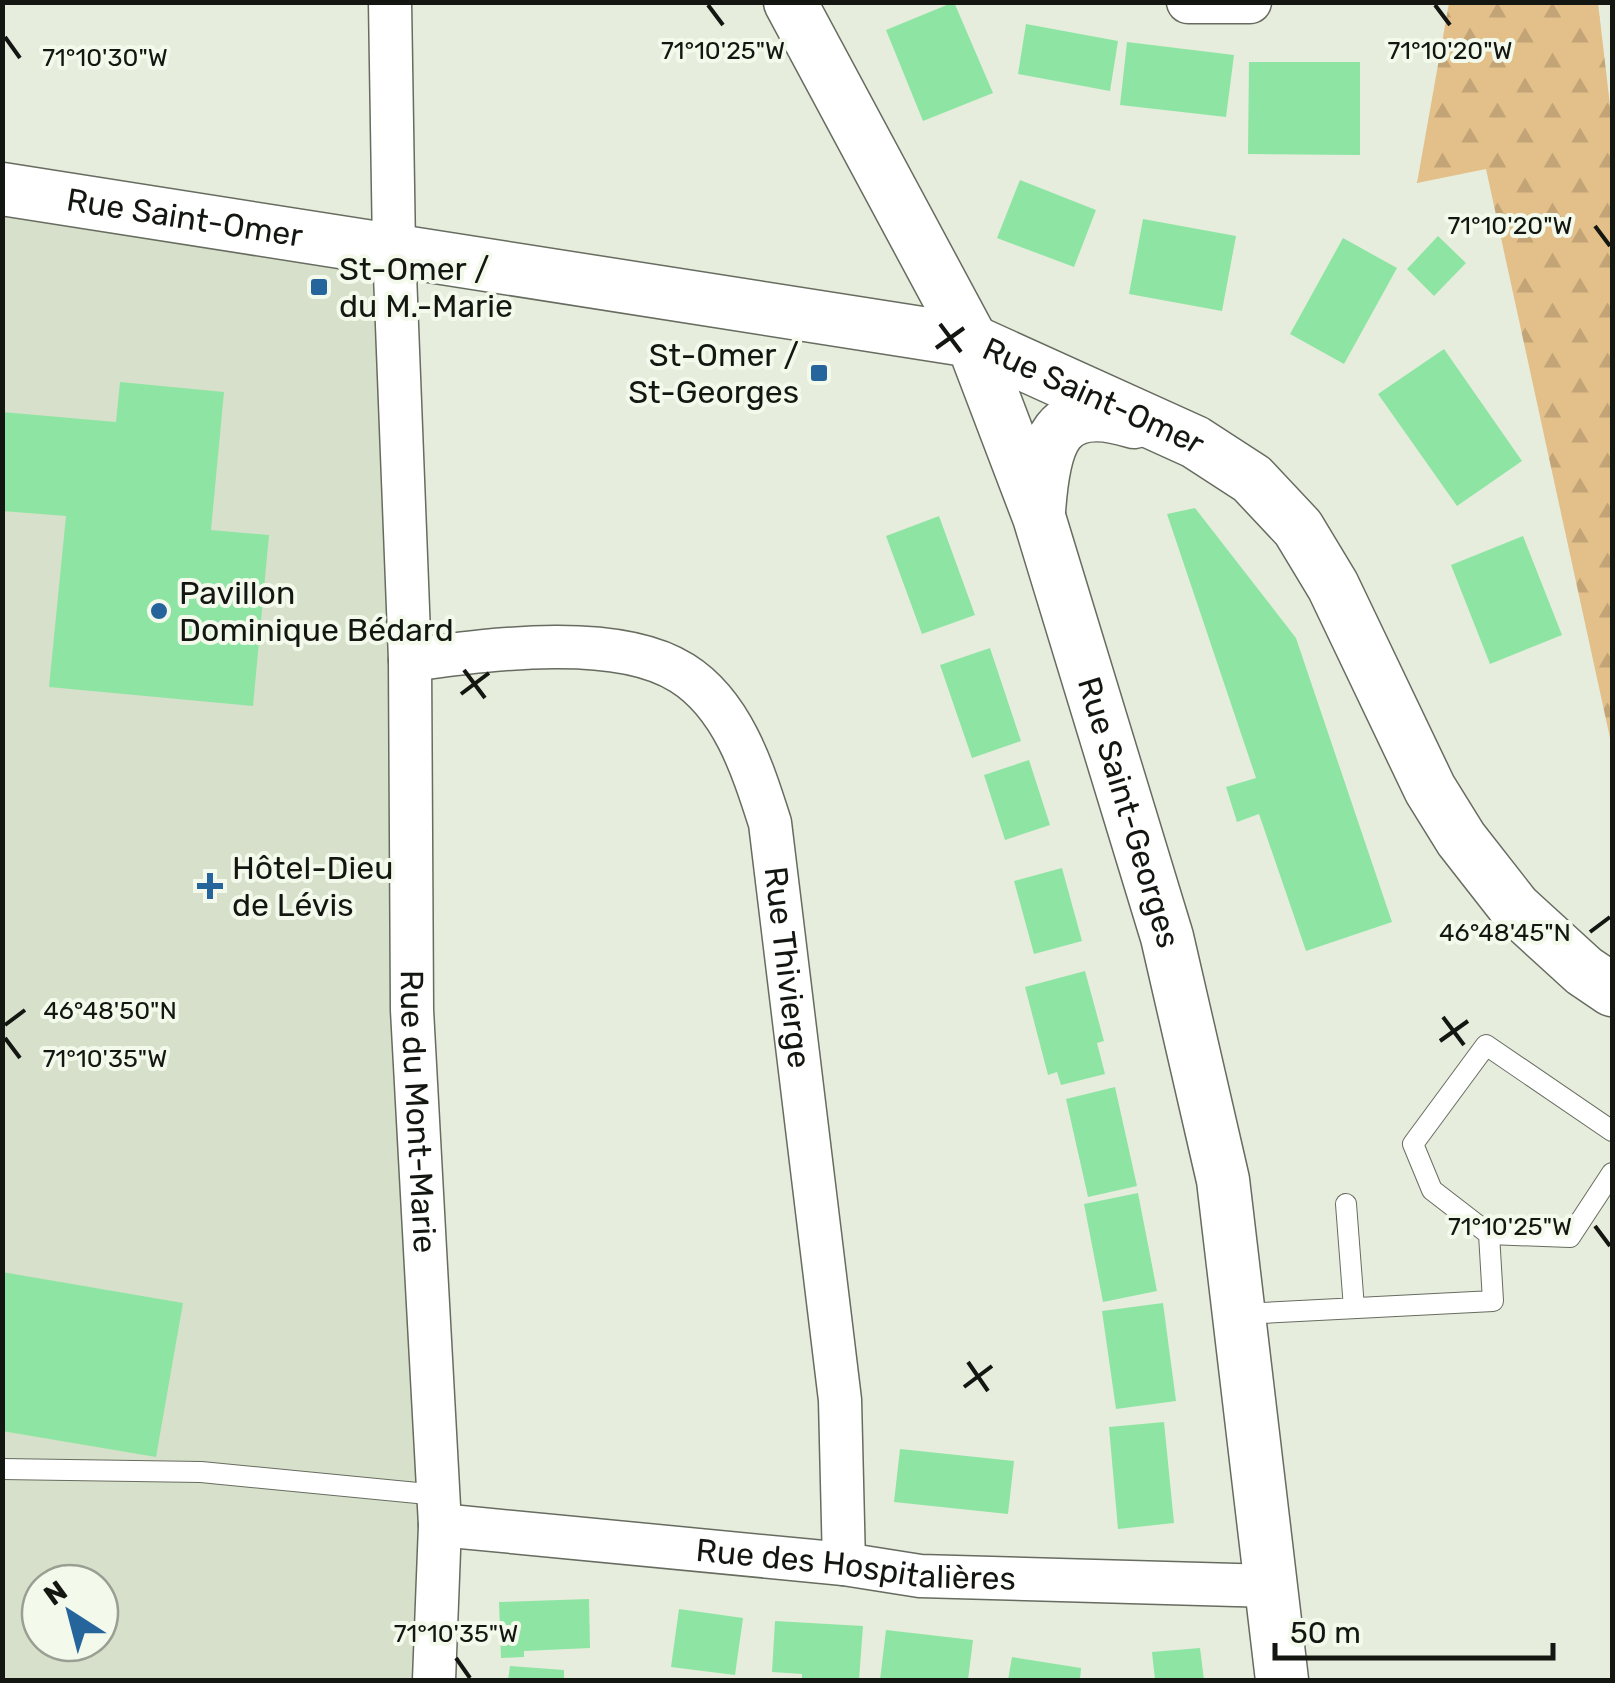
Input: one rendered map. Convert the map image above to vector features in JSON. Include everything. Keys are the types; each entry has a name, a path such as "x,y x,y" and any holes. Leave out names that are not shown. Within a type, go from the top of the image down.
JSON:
{"street":[{"name":"Rue du Mont-Marie","path":"390,2 394,248 410,660 412,1010 439,1510 434,1680"},
{"name":"Rue Saint-Georges","path":"790,2 972,340 1038,517 1167,938 1223,1180 1282,1680"},
{"path":"1188,2 1250,2"},
{"name":"Rue Saint-Omer","path":"2,190 972,340 1195,442 1252,479 1298,528 1333,586 1430,789 1461,839 1515,908 1584,971 1612,990"},
{"path":"1038,517 1046,449 1061,425 1090,413 1108,414 1195,442"},
{"name":"Rue Thivierge","path":"410,660 481,651 591,650 644,655 685,674 720,712 747,752 770,823 836,1362 844,1564"},
{"name":"Rue des Hospitalières","path":"439,1510 920,1576 1270,1586"}],"lane":[{"path":"1612,1131 1486,1045 1413,1144 1432,1190 1488,1234 1570,1237 1612,1173"},
{"path":"1346,1204 1354,1308"},
{"path":"1239,1314 1494,1301 1488,1234"},
{"path":"2,1469 201,1472 439,1510"}],"shaded area":[{"name":"Hôtel-Dieu de Lévis","path":"2,184 394,248 434,1680 3,1680"}],"green space":[{"path":"1449,3 1598,3 1612,122 1612,747 1486,169 1417,183"}],"building":[{"path":"954,2 993,93 923,121 886,30"},
{"path":"1026,24 1118,41 1110,91 1018,74"},
{"path":"1127,42 1234,55 1226,117 1120,105"},
{"path":"1249,62 1360,62 1360,155 1248,154"},
{"path":"1020,180 1096,210 1074,267 997,238"},
{"path":"1143,219 1236,236 1222,311 1129,294"},
{"path":"1438,236 1466,263 1434,296 1407,269"},
{"path":"1343,238 1397,268 1344,364 1290,334"},
{"path":"1444,349 1522,461 1457,506 1378,394"},
{"name":"Pavillon Dominique Bédard","path":"120,382 224,392 211,530 269,535 253,706 49,687 66,516 2,511 2,412 116,422"},
{"path":"1195,508 1296,638 1392,922 1306,951 1259,814 1237,822 1226,787 1256,778 1167,514"},
{"path":"939,516 975,615 922,634 886,536"},
{"path":"1523,536 1562,635 1490,664 1451,565"},
{"path":"990,648 1021,741 972,758 940,665"},
{"path":"1029,760 1050,825 1005,840 984,775"},
{"path":"1062,868 1082,941 1034,954 1014,881"},
{"path":"1085,971 1104,1041 1097,1043 1105,1074 1061,1085 1057,1072 1048,1075 1025,987"},
{"path":"1115,1087 1137,1186 1088,1197 1066,1099"},
{"path":"1138,1193 1157,1291 1103,1302 1084,1204"},
{"path":"2,1272 183,1303 156,1457 2,1431"},
{"path":"1163,1303 1176,1401 1116,1409 1102,1311"},
{"path":"1164,1422 1174,1523 1118,1529 1109,1427"},
{"path":"900,1449 1014,1461 1008,1514 894,1502"},
{"path":"589,1599 590,1648 524,1651 524,1657 501,1658 499,1602"},
{"path":"679,1609 743,1618 735,1675 671,1667"},
{"path":"775,1621 863,1626 859,1680 802,1680 802,1674 772,1672"},
{"path":"886,1630 973,1640 968,1680 880,1680"},
{"path":"1200,1648 1204,1680 1155,1680 1152,1652"},
{"path":"1012,1657 1081,1668 1080,1680 1008,1680"},
{"path":"510,1666 564,1670 564,1680 508,1680"}],"place":[{"name":"St-Omer / du M.-Marie","path":"319,287"},
{"name":"St-Omer / St-Georges","path":"819,373"},
{"name":"Pavillon Dominique Bédard","path":"159,611"},
{"name":"Hôtel-Dieu de Lévis","path":"210,886"}]}
